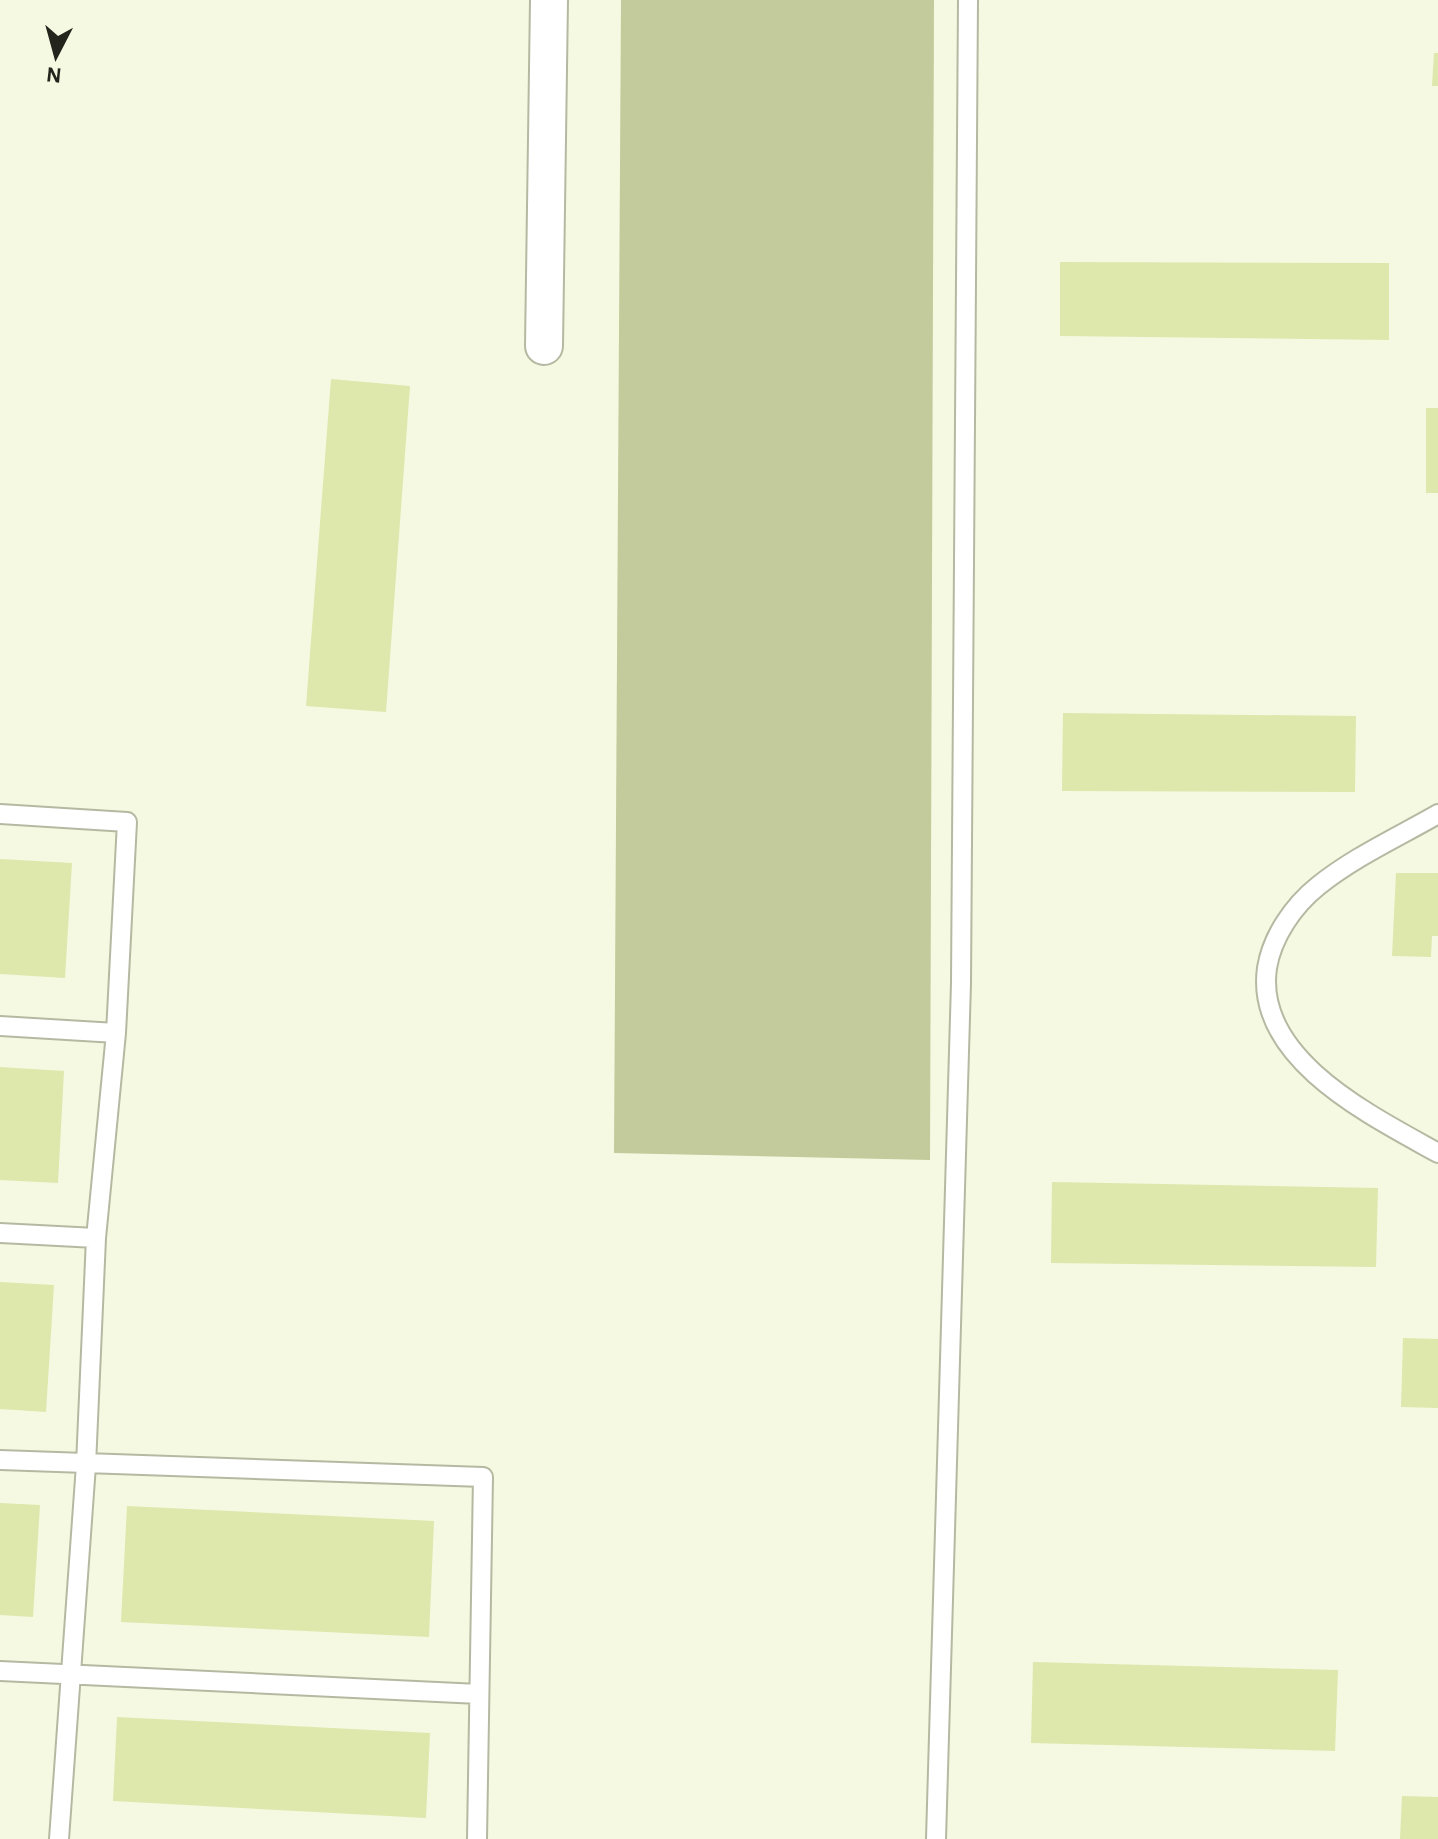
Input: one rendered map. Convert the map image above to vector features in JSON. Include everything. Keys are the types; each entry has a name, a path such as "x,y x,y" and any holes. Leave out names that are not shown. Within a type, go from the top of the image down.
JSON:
{"street":[{"path":"544,346 549,0"}],"lane":[{"path":"936,1839 961,983 968,0"},
{"path":"0,814 127,822 116,1033 96,1238 86,1465 59,1839"},
{"path":"1438,814 1316,887 1290,915 1270,950 1266,977 1267,1006 1282,1036 1318,1077 1367,1112 1438,1153"},
{"path":"0,1026 116,1033"},
{"path":"0,1233 96,1238"},
{"path":"0,1460 483,1477 477,1839"},
{"path":"0,1671 479,1694"}],"green space":[{"path":"621,0 934,0 930,1160 614,1153"}],"building":[{"path":"1434,53 1438,53 1438,86 1432,86"},
{"path":"1060,262 1389,263 1389,340 1060,336"},
{"path":"331,379 410,386 386,712 306,706"},
{"path":"1426,408 1438,408 1438,493 1426,493"},
{"path":"1063,713 1356,716 1355,792 1062,791"},
{"path":"0,859 72,863 65,978 0,974"},
{"path":"1396,873 1438,873 1438,936 1432,936 1431,957 1392,956"},
{"path":"0,1067 64,1071 58,1183 0,1180"},
{"path":"1052,1182 1378,1188 1376,1267 1051,1263"},
{"path":"0,1282 54,1285 46,1412 0,1409"},
{"path":"1403,1338 1438,1339 1438,1408 1401,1407"},
{"path":"0,1503 40,1505 33,1617 0,1615"},
{"path":"127,1506 434,1521 429,1637 121,1622"},
{"path":"1033,1662 1338,1670 1335,1751 1031,1743"},
{"path":"117,1717 430,1733 426,1818 113,1801"},
{"path":"1402,1796 1438,1797 1438,1839 1400,1839"}]}
